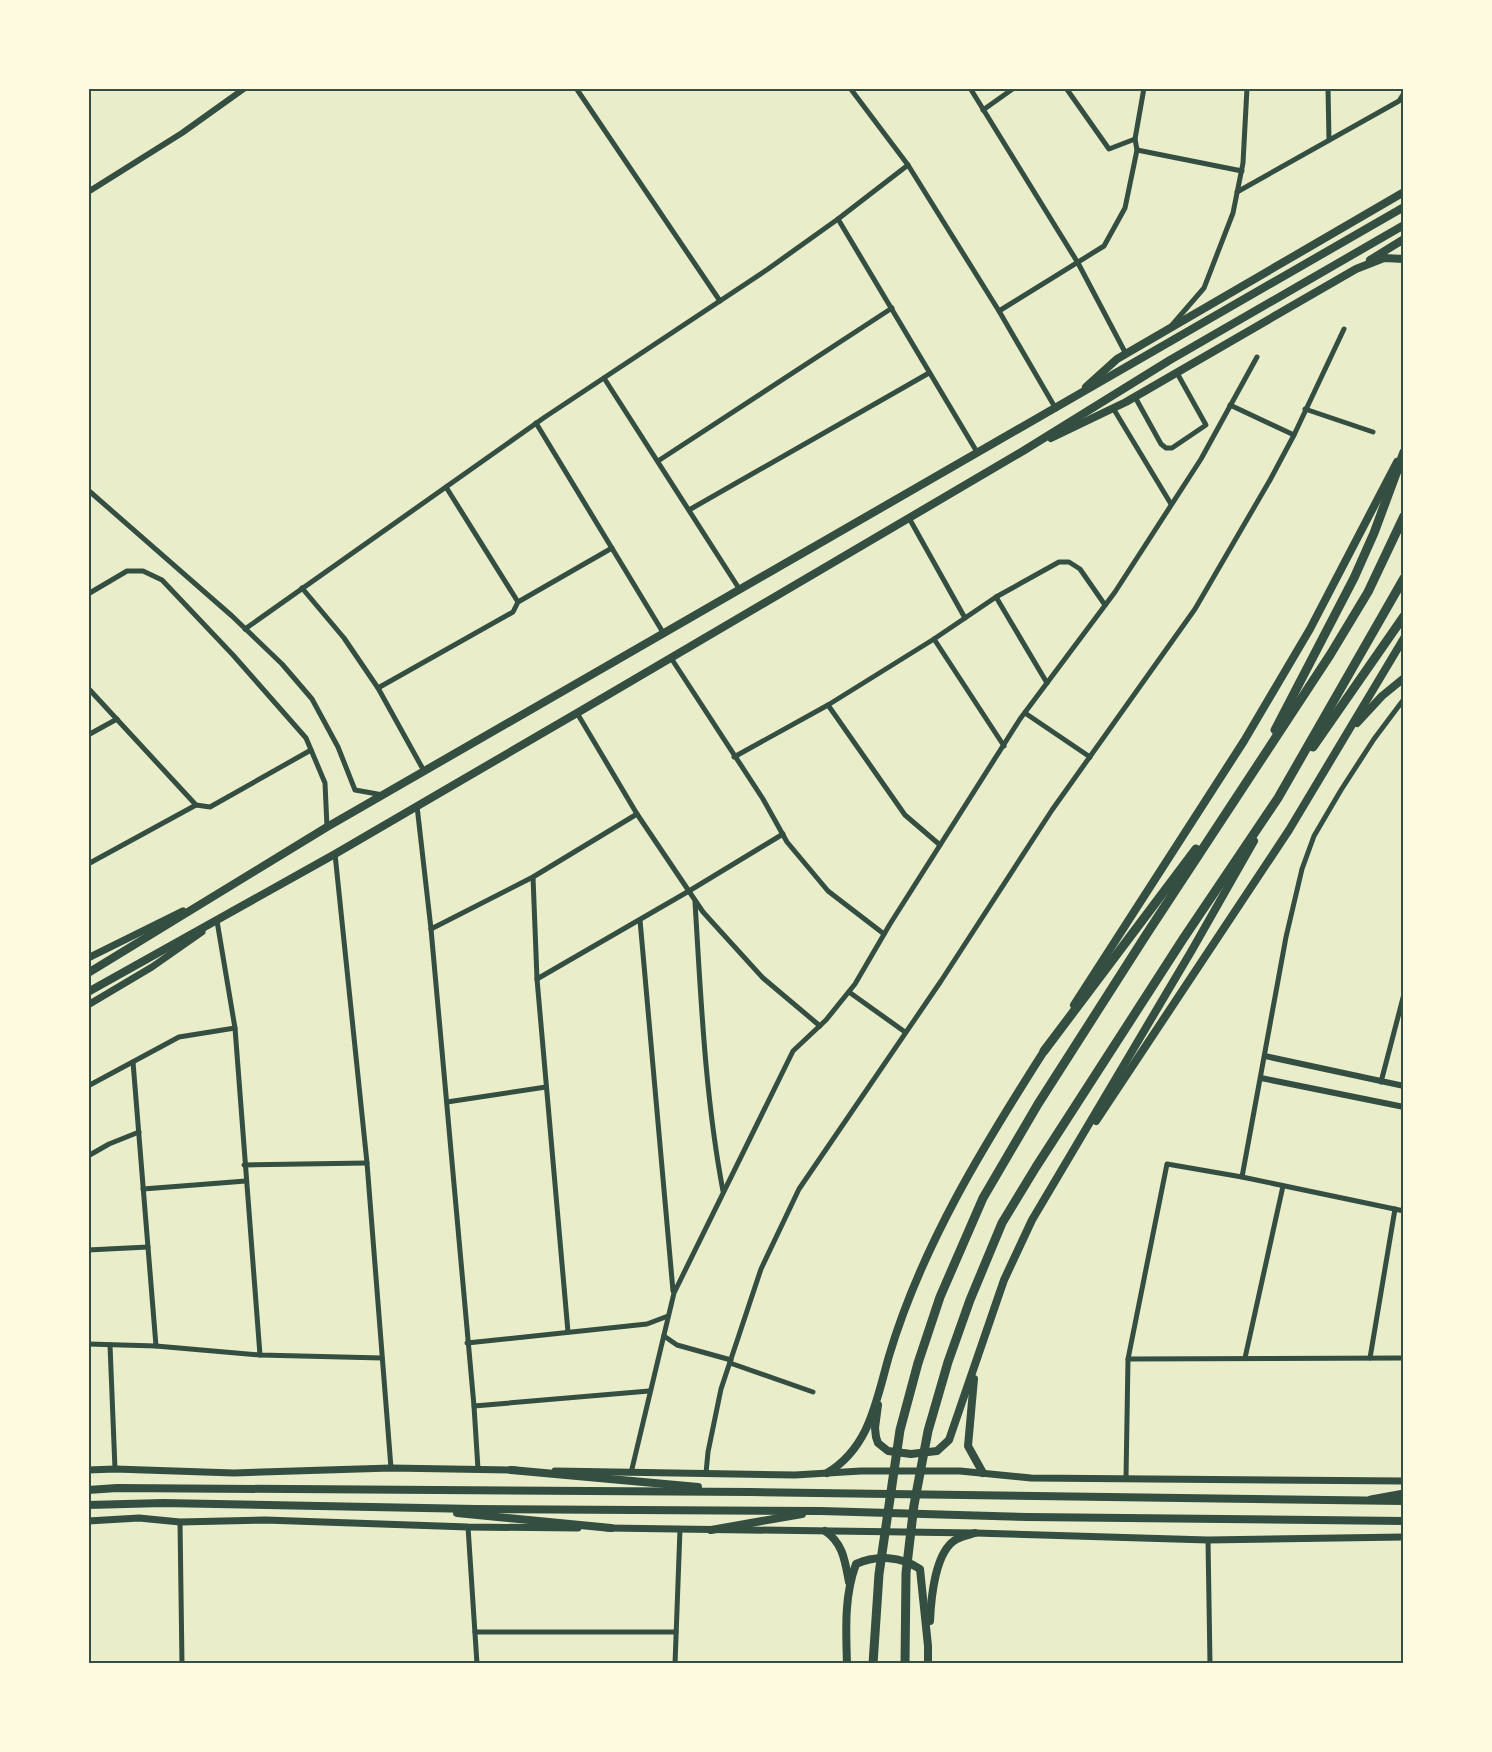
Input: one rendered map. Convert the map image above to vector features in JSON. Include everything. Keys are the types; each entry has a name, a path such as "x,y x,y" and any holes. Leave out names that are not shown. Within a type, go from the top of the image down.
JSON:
{"highway":[{"path":"1044,1051 1250,777 1354,578 1374,533 1404,451"},
{"path":"873,1664 879,1574 900,1430 918,1363 940,1297 983,1198 1051,1084 1324,665 1368,592 1404,516"},
{"path":"1278,798 1404,578"},
{"path":"905,1664 906,1573 914,1505 928,1431 948,1362 970,1299 1002,1223 1177,949 1404,616"}],"main road":[{"path":"1071,399 1117,359 1404,192"},
{"path":"88,973 327,827 596,670 664,634 1404,207"},
{"path":"88,992 335,854 577,713 1023,451 1161,365 1404,225"},
{"path":"1023,451 1135,397 1404,239"},
{"path":"1356,269 1384,258 1404,259"},
{"path":"827,1473 854,1451 867,1429 901,1317 936,1237 971,1170 1006,1110 1244,741 1310,629 1377,497 1404,451"},
{"path":"1049,1192 1289,830 1404,638"},
{"path":"1346,735 1382,696 1404,678"},
{"path":"883,1377 875,1428 878,1443 888,1451 911,1454 937,1451 949,1440 1004,1280 1032,1220 1192,950 1278,798"},
{"path":"88,958 207,900"},
{"path":"88,1005 152,968 217,921"},
{"path":"975,1365 968,1446 983,1473"},
{"path":"88,1470 234,1473 390,1468 795,1475 883,1471 960,1471 1031,1478 1404,1481"},
{"path":"511,1470 751,1492"},
{"path":"88,1490 117,1488 751,1492 1404,1501"},
{"path":"1363,1501 1404,1492"},
{"path":"88,1505 163,1503 1404,1521"},
{"path":"393,1507 611,1528"},
{"path":"711,1530 821,1511"},
{"path":"88,1521 139,1518 180,1522 266,1520 468,1527 975,1533 1208,1540 1404,1535"},
{"path":"825,1531 836,1538 840,1545 849,1583"},
{"path":"928,1664 930,1613 937,1571 944,1550 956,1539 975,1533"},
{"path":"847,1664 846,1616 849,1583 856,1564 866,1559 884,1557 911,1563 920,1569 928,1647"}],"street":[{"path":"88,192 182,133 245,88"},
{"path":"576,88 720,301"},
{"path":"970,88 1078,263 1126,354"},
{"path":"983,110 1014,88"},
{"path":"1066,88 1108,149 1134,139"},
{"path":"999,311 1104,246 1125,208 1137,150 1134,139 1144,88"},
{"path":"1169,328 1204,288 1233,213 1242,171 1246,88"},
{"path":"1328,88 1329,140"},
{"path":"852,89 908,165 999,311 1056,409"},
{"path":"1238,192 1401,100 1404,93"},
{"path":"1137,150 1242,171"},
{"path":"245,629 536,423 720,301 838,219 908,165"},
{"path":"838,219 977,452"},
{"path":"658,461 892,308"},
{"path":"706,1473 721,1389 730,1361 761,1269 799,1190 1052,810 1195,609 1294,435 1344,329"},
{"path":"631,1473 674,1293 793,1052 820,1026 849,992 1025,713 1105,606 1201,459 1257,357"},
{"path":"1135,397 1161,444 1166,448 1172,448 1206,425 1177,372"},
{"path":"689,510 929,373"},
{"path":"604,378 740,590"},
{"path":"1230,405 1294,435"},
{"path":"1113,408 1172,504"},
{"path":"1305,409 1373,432"},
{"path":"536,423 664,634"},
{"path":"446,487 518,602"},
{"path":"88,490 282,664 312,699 338,747 355,790 383,795"},
{"path":"909,518 965,618"},
{"path":"378,688 513,612 518,602 612,548"},
{"path":"734,757 828,705 934,639 996,597 1059,562 1069,562 1080,569 1105,606"},
{"path":"88,594 127,571 143,571 162,580 234,655 306,738 325,783 327,827"},
{"path":"302,588 344,638 378,688 424,771"},
{"path":"996,597 1047,683"},
{"path":"934,639 1004,746"},
{"path":"671,658 787,842 828,891 884,934"},
{"path":"88,688 196,805"},
{"path":"1242,1177 1286,937 1302,869 1314,836 1374,739 1404,699"},
{"path":"828,705 905,815 940,845"},
{"path":"577,713 662,854 703,912 763,978 820,1026"},
{"path":"1025,713 1090,757"},
{"path":"88,735 117,719"},
{"path":"88,864 196,805 210,807 311,750"},
{"path":"417,806 447,1102 478,1469"},
{"path":"431,929 533,877 637,814"},
{"path":"537,979 783,834"},
{"path":"335,854 367,1163 390,1468"},
{"path":"533,877 537,979 568,1332"},
{"path":"695,901 706,1080 723,1192"},
{"path":"640,920 674,1293"},
{"path":"217,921 235,1028 244,1165 261,1355"},
{"path":"849,992 905,1032"},
{"path":"1381,1082 1404,994"},
{"path":"88,1086 179,1037 235,1028"},
{"path":"1264,1056 1404,1086"},
{"path":"133,1062 156,1346"},
{"path":"1261,1077 1404,1107"},
{"path":"447,1102 546,1088"},
{"path":"88,1156 109,1144 139,1132"},
{"path":"244,1165 367,1163"},
{"path":"1126,1478 1128,1359 1167,1164 1242,1177 1404,1211"},
{"path":"143,1188 246,1181"},
{"path":"1245,1358 1283,1186"},
{"path":"1370,1358 1395,1209"},
{"path":"88,1250 148,1247"},
{"path":"467,1343 647,1324 668,1316"},
{"path":"664,1336 677,1345 730,1361 813,1392"},
{"path":"88,1344 156,1346 261,1355 382,1358"},
{"path":"110,1345 115,1469"},
{"path":"1128,1359 1404,1358"},
{"path":"474,1406 649,1391"},
{"path":"180,1522 182,1664"},
{"path":"468,1527 477,1664"},
{"path":"675,1664 680,1529"},
{"path":"1208,1540 1210,1664"},
{"path":"475,1632 676,1632"}]}
